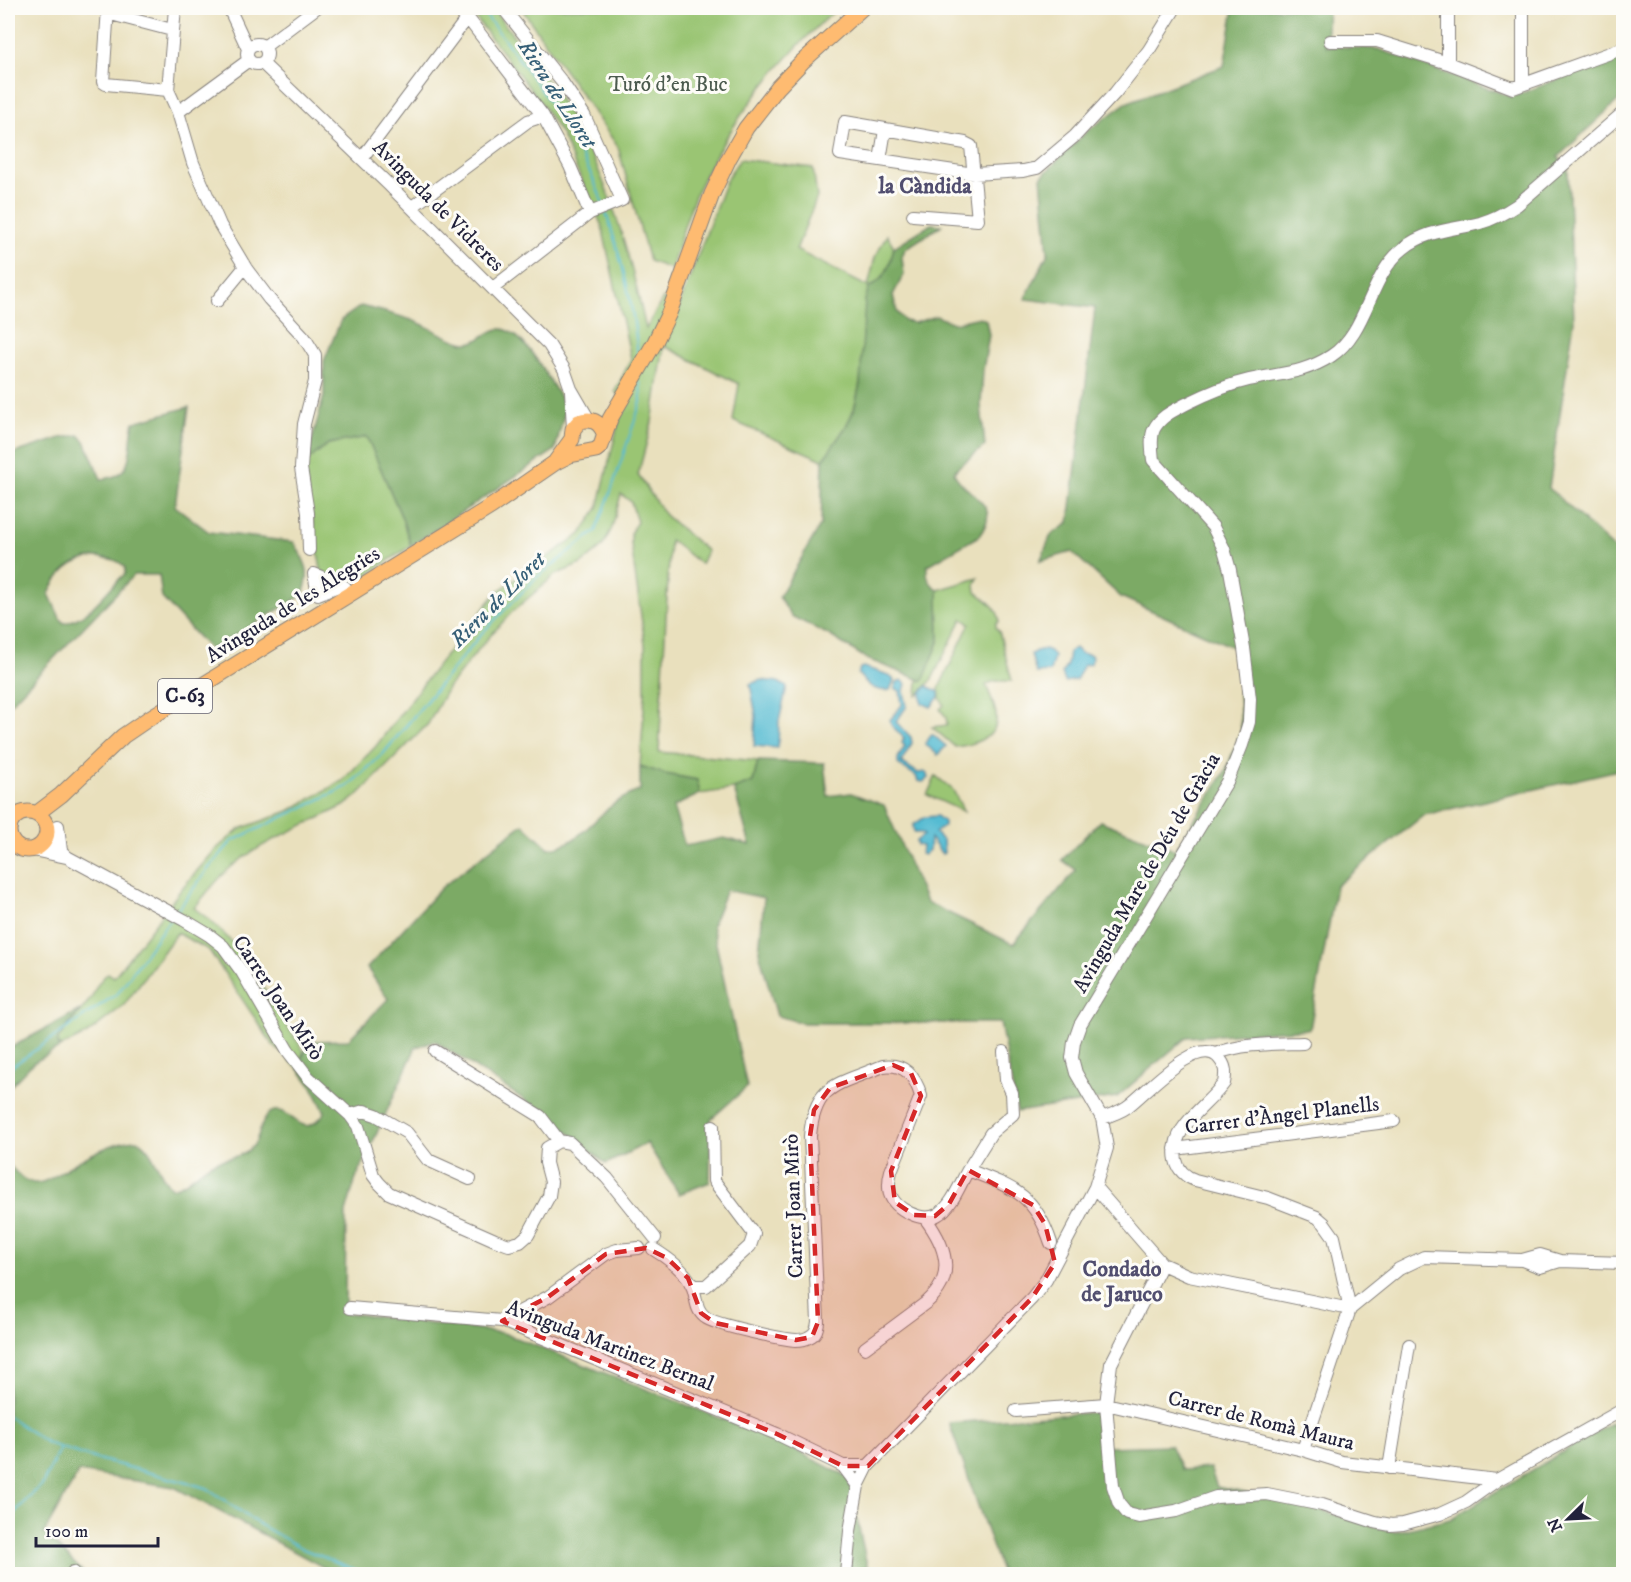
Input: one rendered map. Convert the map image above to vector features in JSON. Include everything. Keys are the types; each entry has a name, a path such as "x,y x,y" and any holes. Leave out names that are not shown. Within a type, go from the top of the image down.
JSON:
{"main road":[{"path":"621,398 591,420 579,422 572,434 574,444 583,452 590,452 601,446 604,433 621,398 655,342 669,313 712,194 729,158 747,128 778,87 862,8"},
{"path":"591,420 598,423 604,433"},
{"name":"C-63","path":"556,462 572,434"},
{"name":"C-63","path":"556,462 583,452"},
{"name":"Avinguda de les Alegries","path":"36,814 61,795 100,756 131,730 348,588 492,506 556,462"},
{"name":"Avinguda de les Alegries","path":"51,830 61,795"},
{"name":"C-63","path":"28,850 15,846 9,832 22,813 36,814"},
{"path":"36,814 51,830"},
{"name":"C-63","path":"8,858 42,845 51,830"}],"street":[{"path":"175,8 168,90 178,112 193,163 211,207 245,267 269,299 304,337 315,355 315,381 304,424 302,468 308,513 309,550"},
{"path":"229,8 254,50"},
{"path":"236,8 254,50"},
{"path":"178,112 254,50 316,8"},
{"path":"492,288 592,212 617,202 584,115 562,82 503,8"},
{"path":"913,215 978,220 974,174 971,146 965,143 845,122 840,154 974,174 1023,171 1043,164 1075,136 1115,93 1149,50 1175,8"},
{"path":"1448,8 1448,63"},
{"path":"1523,8 1523,83"},
{"path":"168,90 106,84 103,81 108,10 172,30"},
{"path":"362,158 464,12 543,116 592,212"},
{"path":"1330,41 1377,41 1448,63 1513,88 1623,48"},
{"name":"Avinguda de Vidreres","path":"254,50 256,64 262,63 362,158 549,345 564,369 571,389 591,420"},
{"name":"Avinguda Mare de Déu de Gràcia","path":"1057,1246 1095,1187 1107,1148 1102,1118 1076,1072 1072,1058 1074,1042 1080,1025 1234,768 1249,722 1249,678 1230,570 1224,549 1214,527 1153,460 1153,431 1160,419 1209,393 1250,380 1291,374 1311,368 1333,355 1352,335 1388,264 1402,249 1418,238 1439,230 1480,223 1500,216 1517,205 1623,112"},
{"path":"412,207 528,121 543,116"},
{"path":"880,160 885,130"},
{"path":"217,300 245,267"},
{"name":"Avinguda de Vidreres","path":"571,389 572,434"},
{"path":"314,574 348,588 318,594 314,574"},
{"name":"Carrer Joan Mirò","path":"51,830 64,854"},
{"name":"Carrer Joan Mirò","path":"28,850 64,854 184,920 224,946 243,972 288,1051 308,1077 350,1115 358,1126 373,1175 389,1193 508,1245 520,1242 528,1235 549,1196 551,1182 546,1163 547,1148 559,1141 570,1143 607,1178 649,1242 688,1278 701,1313 714,1323 796,1340 812,1337 817,1330 818,1322 810,1136 814,1110 819,1099 830,1088 883,1066 893,1065 902,1067 911,1073 921,1096 891,1171 890,1194 895,1203 905,1210 925,1218"},
{"path":"1102,1118 1127,1107 1179,1062 1204,1052 1215,1054 1232,1048 1304,1043"},
{"path":"435,1051 540,1116 559,1141"},
{"path":"865,1348 927,1302 942,1284 946,1271 943,1253 937,1235 925,1218 935,1216 949,1204 991,1133 1013,1114 1012,1093 1005,1080 1004,1052"},
{"path":"1215,1054 1223,1063 1226,1074 1224,1083 1181,1130 1175,1140 1176,1163 1187,1177 1261,1196 1304,1212 1324,1223 1334,1237 1350,1309 1303,1450"},
{"path":"350,1115 364,1111 376,1114 408,1133 428,1160 470,1179"},
{"name":"Carrer d'Àngel Planells","path":"1175,1149 1394,1121"},
{"path":"692,1286 706,1286 750,1246 754,1234 714,1181 713,1126"},
{"path":"846,1575 850,1531 858,1486 868,1466 1032,1298 1046,1280 1055,1263 1057,1246 1033,1204 1017,1191 968,1170"},
{"path":"1095,1187 1162,1264 1189,1276 1350,1309"},
{"path":"502,1321 548,1297 606,1254 649,1242"},
{"path":"1350,1309 1399,1269 1424,1257 1522,1260 1540,1255 1560,1261 1623,1263"},
{"path":"1162,1264 1111,1364 1106,1404 1113,1486 1119,1504 1127,1514 1139,1517 1176,1511 1216,1497 1267,1494 1322,1505 1391,1525 1440,1514 1466,1502 1497,1480 1623,1409"},
{"name":"Avinguda Martinez Bernal","path":"350,1308 502,1321 777,1434 843,1467 858,1486"},
{"path":"1389,1468 1409,1345"},
{"name":"Carrer de Romà Maura","path":"1016,1411 1106,1404 1303,1450 1342,1462 1497,1480"},
{"name":"Avinguda Martinez Bernal","path":"843,1467 868,1466"}],"highlighted area":[{"path":"893,1065 911,1073 921,1096 891,1171 895,1202 914,1215 935,1216 949,1204 968,1170 1033,1205 1045,1224 1055,1263 1032,1298 868,1466 843,1466 777,1434 502,1321 548,1297 606,1254 646,1248 667,1258 688,1278 701,1313 715,1323 796,1340 812,1337 818,1322 810,1136 814,1110 830,1088"}],"green space":[{"path":"468,8 492,8 550,84 576,125 597,167 613,207 646,329 663,298 678,309 727,178 740,159 813,168 817,197 796,250 868,287 875,257 887,235 894,247 887,270 880,280 869,288 863,365 854,408 844,429 823,460 733,421 739,384 664,346 652,422 638,475 665,515 707,551 701,564 670,540 659,752 758,761 753,782 734,789 700,794 697,780 665,774 640,766 645,694 645,645 631,544 631,532 637,522 631,502 621,494 612,528 602,547 581,564 555,575 511,613 448,688 428,724 356,797 344,806 274,839 247,855 213,885 194,908 211,921 240,950 304,1051 297,1067 273,1045 209,950 177,933 124,1005 87,1034 61,1047 58,1046 58,1039 92,997 100,981 108,973 114,977 183,887 215,850 240,829 289,811 342,781 376,746 498,591 581,534 598,508 623,403 615,391 631,359 602,226 561,134 541,103"},
{"name":"Turó d'en Buc","path":"521,8 838,8 778,67 742,113 726,138 695,197 671,269 649,261 618,147"},
{"path":"1234,8 1328,8 1326,46 1378,49 1512,97 1623,54 1623,96 1558,157 1568,169 1574,321 1549,488 1623,557 1623,769 1424,815 1336,886 1310,1029 1187,1037 1117,1097 1017,1112 1000,1023 803,1023 777,1016 759,952 764,898 726,890 712,925 747,1087 711,1119 710,1182 679,1194 647,1143 606,1164 552,1118 435,1041 416,1047 355,1181 346,1212 345,1305 347,1313 503,1333 773,1439 848,1477 869,1574 336,1574 174,1487 79,1472 44,1533 85,1574 8,1574 8,1163 17,1174 33,1183 38,1183 101,1150 137,1140 148,1149 171,1188 187,1181 210,1164 238,1156 248,1150 256,1142 263,1121 269,1113 280,1111 286,1113 303,1125 310,1125 317,1121 325,1112 311,1085 297,1067 311,1041 348,1040 388,999 367,968 441,888 523,824 549,848 568,842 615,803 640,790 640,766 665,774 697,780 700,794 673,807 685,846 724,838 750,845 734,789 753,782 758,761 824,763 828,796 851,793 884,805 926,902 1013,944 1076,870 1062,860 1100,821 1175,850 1225,772 1241,732 1237,649 1121,597 1072,552 1040,561 1051,535 1069,523 1095,308 1025,299 1048,253 1041,177 1086,132 1126,103 1224,66"},
{"path":"931,224 942,225 905,249 902,257 904,274 893,295 897,312 905,321 914,323 936,316 954,323 980,317 986,320 989,335 983,370 981,405 985,446 957,468 954,473 985,507 988,515 986,525 979,536 927,566 929,580 938,590 939,642 923,681 867,659 829,635 791,616 779,597 821,524 823,460 845,428 854,410 860,384 865,300 869,288 880,280 887,270 894,247"},
{"path":"361,306 412,320 461,342 476,341 494,330 508,331 518,337 528,348 566,407 555,450 411,546 402,518 367,437 328,444 306,462 324,396 324,361 341,320"},
{"path":"189,407 175,506 209,532 294,542 306,567 307,579 303,595 210,650 162,598 159,575 134,575 8,706 8,455 61,438 79,435 85,441 101,479 113,477 121,473 129,459 134,422","holes":["96,557 119,562 125,567 125,574 90,610 64,623 49,594 52,586 67,568 80,561"]},
{"path":"367,437 402,518 411,546 353,584 330,578 321,570 305,476 306,462 328,444"},
{"path":"978,578 975,585 976,592 992,605 999,617 996,628 999,631 1012,681 994,681 986,685 996,715 994,729 990,734 973,743 955,747 932,727 947,725 946,717 940,709 944,705 940,698 939,688 970,623 962,619 931,681 917,696 918,679 922,681 939,642 938,590"},
{"path":"936,776 953,790 964,812 927,795"},
{"path":"80,1010 58,1039 58,1046 61,1047 33,1063 8,1089 8,1049"},
{"path":"1101,1412 1106,1447 1170,1445 1182,1470 1210,1468 1217,1487 1302,1505 1395,1532 1450,1519 1611,1423 1623,1436 1623,1574 1002,1574 949,1423"}],"water":[{"path":"1075,648 1080,653 1091,655 1092,658 1090,664 1084,665 1076,680 1065,682 1062,673 1067,665 1069,652"},
{"path":"1045,649 1050,651 1054,657 1050,672 1036,673 1031,654"},
{"path":"860,668 889,675 894,680 890,690 876,689 868,684 858,674"},
{"path":"761,680 778,682 787,687 779,721 778,748 754,746 756,715 750,684"},
{"path":"902,680 906,684 904,691 907,706 896,722 911,737 912,743 901,762 918,773 926,772 928,778 923,782 918,781 916,776 898,764 898,758 905,746 902,743 904,738 891,725 890,720 902,705 900,691 895,688 897,682"},
{"path":"927,686 939,692 939,697 931,707 922,703 921,693"},
{"path":"932,734 946,746 938,755 925,744"},
{"path":"937,816 944,822 944,826 935,833 943,841 944,853 942,854 930,838 929,850 924,855 921,854 922,846 917,845 916,841 924,835 914,833 913,825 925,817"}],"waterway":[{"name":"Riera de Lloret","path":"480,8 515,53 566,127 593,179 603,204"},
{"name":"Riera de Lloret","path":"606,213 627,284 638,359"},
{"name":"Riera de Lloret","path":"176,912 232,841 348,786 383,754 482,633 536,578 596,531 641,402 640,382"},
{"name":"Riera de Lloret","path":"8,1069 118,993 170,919"},
{"path":"8,1416 47,1443 86,1456 207,1488 257,1523 303,1549 366,1574"},
{"path":"13,1533 14,1513 43,1483 60,1448"},
{"path":"10,1574 11,1552"}],"district":[{"name":"la Càndida","path":"925,186"},
{"name":"Condado de Jaruco","path":"1122,1282"}]}
